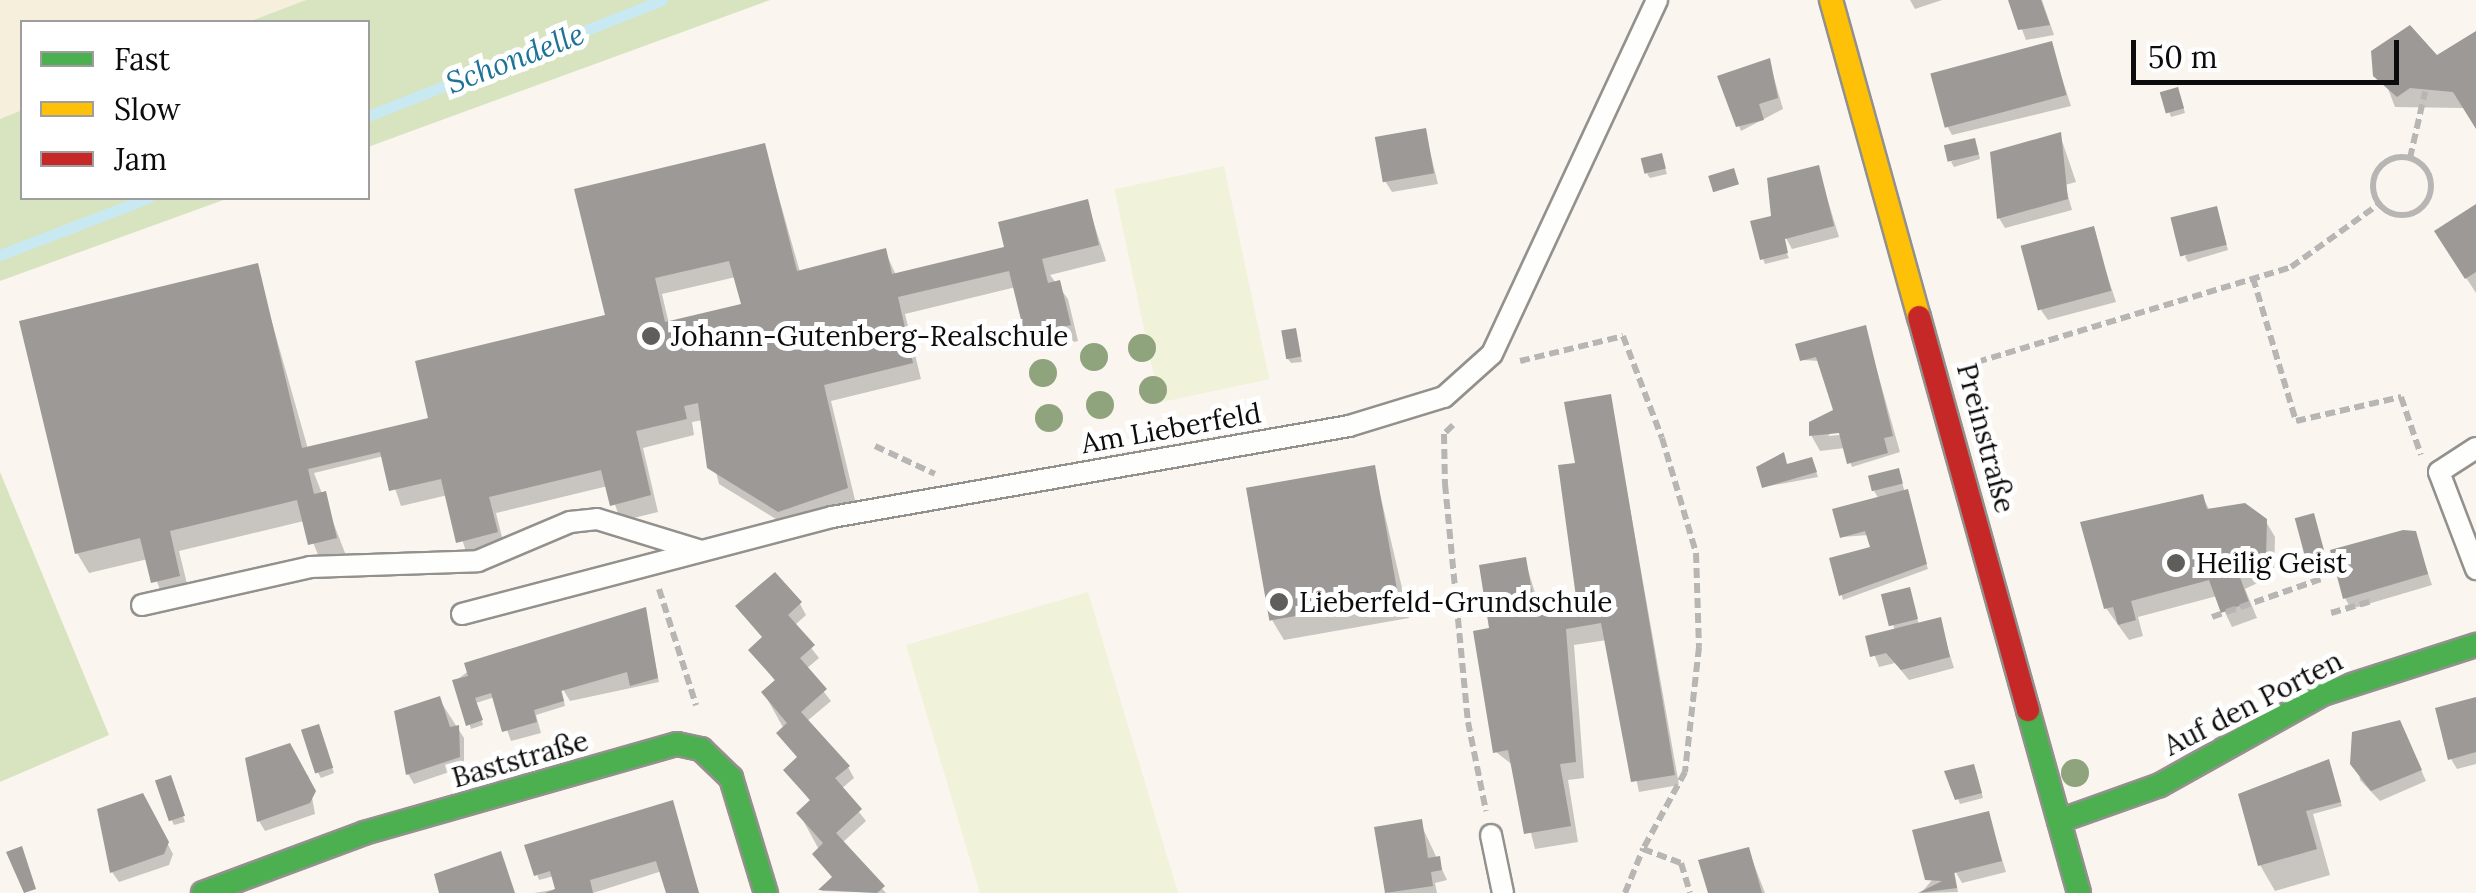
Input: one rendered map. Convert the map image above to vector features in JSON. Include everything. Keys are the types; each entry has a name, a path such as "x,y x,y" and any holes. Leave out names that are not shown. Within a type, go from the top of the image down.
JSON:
{"street":[{"name":"Preinstraße","path":"1831,0 1938,374 2079,893"},
{"name":"Auf den Porten","path":"2059,821 2160,786 2322,694 2476,645"},
{"name":"Baststraße","path":"203,893 364,833 678,744 700,749"},
{"path":"700,749 731,778 766,893"}],"lane":[{"name":"Am Lieberfeld","path":"462,614 698,550 941,496 1349,426 1444,397 1492,354 1657,0"},
{"path":"2476,448 2439,472 2440,488 2476,569"},
{"path":"142,605 310,567 478,561 570,522 597,519 698,550"},
{"path":"1491,835 1504,893"}],"path":[{"path":"2410,158 2424,92"},
{"path":"2379,204 2378,170 2410,158"},
{"path":"2379,204 2396,214 2423,206 2430,178 2410,158"},
{"path":"1938,374 2291,267 2379,204"},
{"path":"2253,278 2296,421 2402,397 2440,488"},
{"path":"1492,354 1485,369 1623,336 1662,438 1696,553 1698,647 1685,772 1643,849 1625,893"},
{"path":"1468,408 1444,434 1445,484 1468,722 1491,835"},
{"path":"875,446 900,455"},
{"path":"650,564 696,702 700,749"},
{"path":"2212,617 2322,578"},
{"path":"2331,613 2372,601"},
{"path":"1643,849 1681,863 1690,893"}],"shaded area":[{"path":"0,0 306,0 253,20 20,20 20,111 0,119"}],"green space":[{"path":"306,0 770,0 370,146 370,20 253,20"},
{"path":"20,111 20,200 223,200 0,281 0,119"},
{"path":"1224,166 1269,379 1160,403 1114,189"},
{"path":"0,472 109,735 0,782"},
{"path":"1088,592 1178,893 980,893 906,645"}],"building":[{"path":"2008,0 2041,0 2050,25 2018,30"},
{"path":"2410,25 2437,55 2476,31 2476,129 2453,92 2410,88 2397,97 2373,76 2371,51"},
{"path":"2052,41 2066,95 1945,128 1930,74"},
{"path":"1770,58 1778,98 1759,104 1764,120 1736,127 1717,76"},
{"path":"2178,87 2184,108 2166,113 2160,92"},
{"path":"1426,128 1434,173 1383,182 1375,137"},
{"path":"2061,132 2068,199 1997,219 1990,152"},
{"path":"1975,138 1979,155 1948,162 1944,145"},
{"path":"765,143 797,271 886,248 892,274 1004,247 998,222 1088,199 1099,245 1042,259 1048,283 1060,280 1071,325 1025,336 1009,271 898,297 913,363 824,385 848,488 778,512 707,468 698,403 684,406 687,419 636,431 651,495 610,506 601,470 489,497 498,532 456,543 441,479 389,491 380,452 308,469 314,494 326,491 337,538 308,545 297,500 170,531 180,576 151,583 140,538 75,554 19,321 258,263 302,448 403,424 428,418 415,361 605,315 574,189","holes":["729,261 741,304 665,322 655,278"]},
{"path":"1662,153 1666,169 1645,174 1641,158"},
{"path":"1819,165 1834,226 1785,239 1788,253 1760,260 1750,221 1771,216 1767,178"},
{"path":"1734,168 1739,184 1713,192 1708,176"},
{"path":"2476,204 2476,272 2465,279 2434,231"},
{"path":"2217,206 2227,245 2180,256 2170,218"},
{"path":"2094,226 2111,291 2038,310 2021,246"},
{"path":"1866,325 1893,436 1884,438 1888,453 1847,464 1839,433 1809,436 1809,422 1833,410 1816,357 1800,361 1795,344"},
{"path":"1296,328 1301,357 1286,359 1281,331"},
{"path":"1611,394 1675,775 1631,782 1601,623 1566,629 1576,762 1560,764 1571,826 1524,834 1508,750 1493,753 1473,631 1489,628 1479,565 1526,557 1534,604 1576,597 1558,465 1575,463 1564,402"},
{"path":"1784,452 1787,464 1812,457 1817,472 1762,488 1756,467"},
{"path":"1375,465 1398,598 1269,621 1246,488"},
{"path":"1899,468 1903,484 1872,491 1868,476"},
{"path":"1908,489 1927,564 1839,596 1829,558 1870,547 1865,531 1840,538 1832,509"},
{"name":"Heilig Geist","path":"2203,494 2207,509 2245,503 2267,519 2266,559 2238,572 2249,602 2221,613 2209,580 2131,601 2136,620 2118,625 2113,607 2104,609 2080,522"},
{"path":"2314,513 2326,559 2307,565 2295,518"},
{"path":"2403,530 2416,531 2428,574 2343,599 2330,550"},
{"path":"775,572 802,602 788,615 815,645 800,658 827,689 801,712 850,766 835,778 862,809 836,833 885,886 877,893 818,890 832,877 812,854 823,843 796,813 810,800 783,770 797,757 776,733 787,723 761,692 775,680 748,650 762,637 735,606"},
{"path":"1910,587 1918,619 1889,626 1881,594"},
{"path":"646,607 658,678 630,686 627,672 561,691 564,701 534,710 537,722 502,732 491,693 475,698 483,720 466,726 452,680 468,676 464,663"},
{"path":"1941,617 1950,657 1901,670 1886,653 1870,657 1865,636"},
{"path":"440,696 450,727 459,725 460,757 406,775 394,711"},
{"path":"2476,697 2476,752 2448,760 2435,708"},
{"path":"2400,720 2422,770 2371,791 2350,764 2352,732"},
{"path":"319,724 333,768 315,774 301,730"},
{"path":"290,743 316,791 310,803 257,822 245,758"},
{"path":"2329,759 2341,802 2306,811 2317,849 2258,866 2238,794"},
{"path":"1974,764 1982,793 1955,800 1944,771"},
{"path":"171,775 185,816 169,821 155,781"},
{"path":"143,793 169,842 164,854 110,873 97,809"},
{"path":"673,800 699,893 666,893 656,861 590,880 593,893 545,893 555,889 550,871 534,876 524,845"},
{"path":"1989,811 2002,861 1954,873 1957,888 1918,893 1942,881 1925,880 1912,830"},
{"path":"1422,819 1428,858 1440,856 1442,870 1431,872 1433,886 1385,893 1374,827"},
{"path":"22,846 36,889 24,893 6,852"},
{"path":"1749,847 1762,893 1708,893 1698,860"},
{"path":"501,851 515,893 439,893 434,874"}],"waterway":[{"name":"Schondelle","path":"370,115 662,0"},
{"name":"Schondelle","path":"0,255 143,200"}],"traffic: fast":[{"path":"2059,821 2160,785 2323,694 2476,645"},
{"path":"2028,710 2079,893"},
{"path":"203,893 364,833 677,744 701,749 731,778 766,893"}],"traffic: slow":[{"path":"1831,0 1919,317"}],"traffic: jam":[{"path":"1919,317 2028,710"}],"place":[{"name":"Johann-Gutenberg-Realschule","path":"651,336"},
{"name":"Heilig Geist","path":"2176,563"},
{"name":"Lieberfeld-Grundschule","path":"1279,602"}]}
